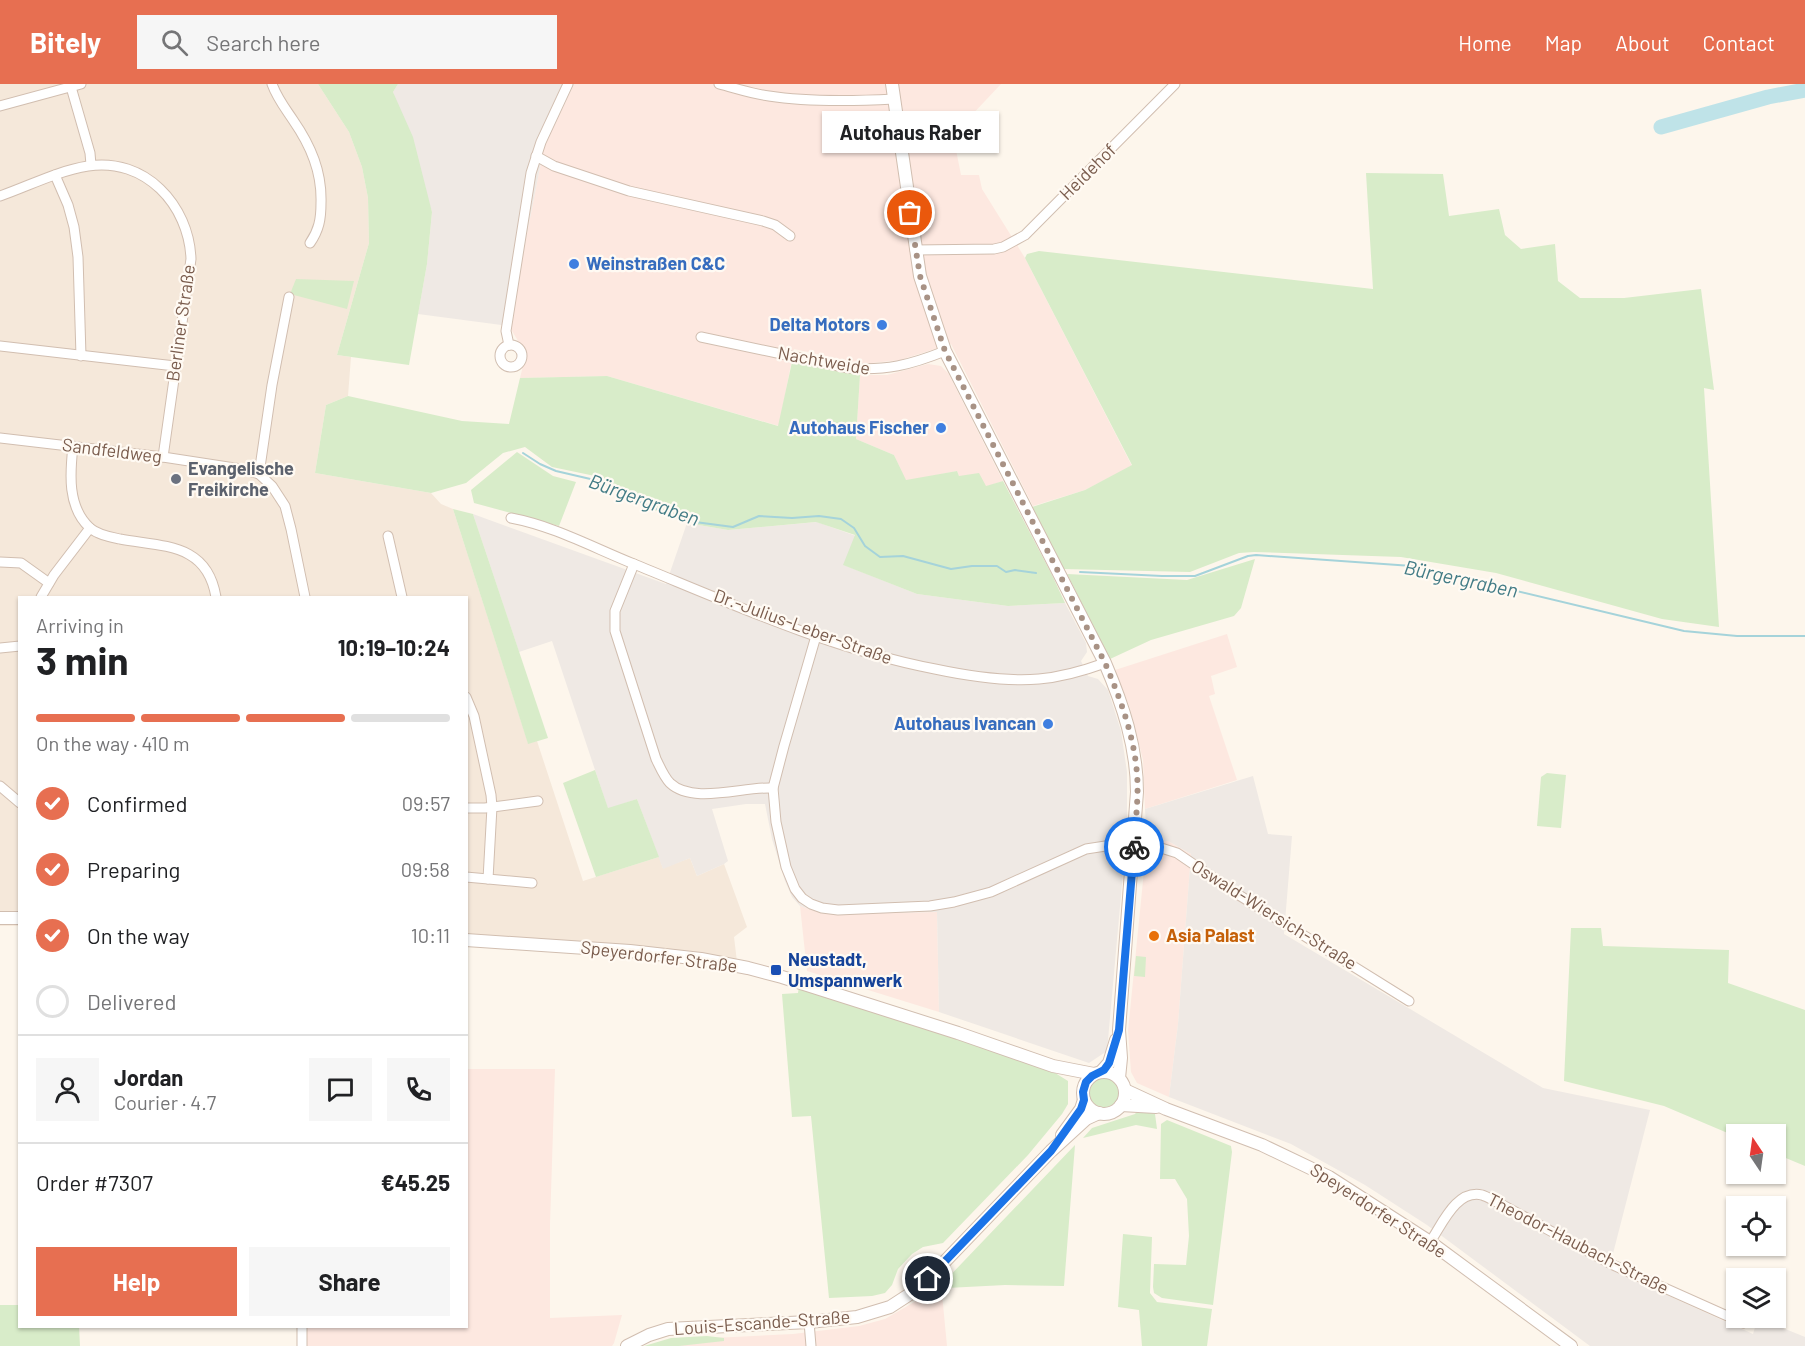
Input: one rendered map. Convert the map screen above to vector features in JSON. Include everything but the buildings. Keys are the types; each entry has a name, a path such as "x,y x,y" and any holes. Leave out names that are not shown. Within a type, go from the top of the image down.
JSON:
{"street":[{"path":"38,84 40,95"},
{"path":"0,106 81,84"},
{"path":"272,84 278,98 308,144 322,186 321,218 316,234 310,243"},
{"path":"509,345 506,331 531,173 536,156 568,84"},
{"path":"719,84 747,92 783,98 894,99"},
{"path":"892,84 915,249 925,295 945,351 1105,663 1122,704 1136,767 1136,812 1119,1030 1121,1058 1119,1078"},
{"name":"Heidehof","path":"915,249 994,249 1003,247 1025,235 1175,84"},
{"path":"71,87 90,153 91,165"},
{"path":"536,156 554,166 629,190 775,225 790,236"},
{"name":"Berliner Straße","path":"0,196 55,175 91,165 114,166 142,175 165,192 182,218 189,238 191,259 163,457"},
{"path":"55,175 68,205 74,227 78,257 81,356"},
{"path":"289,297 272,385 259,474 280,497 288,514 305,596"},
{"name":"Nachtweide","path":"701,337 848,368 880,370 945,351"},
{"path":"0,346 175,366"},
{"name":"Sandfeldweg","path":"0,438 163,457 259,474"},
{"path":"73,446 71,470 73,497 78,511 90,528 105,535 179,550 194,556 210,574 216,596"},
{"name":"Dr.-Julius-Leber-Straße","path":"511,518 540,524 816,636 898,662 958,674 1036,679 1078,673 1105,663"},
{"path":"42,596 90,528"},
{"path":"388,536 402,596"},
{"path":"0,562 21,563 49,583"},
{"path":"634,564 615,611 615,631 661,771 675,787 691,793 773,788"},
{"name":"Oswald-Wiersich-Straße","path":"816,636 773,788 776,822 790,877 795,889 811,904 822,908 858,909 930,906 991,892 1086,849 1112,845 1158,847 1177,853 1234,892 1408,1001"},
{"path":"0,648 18,646"},
{"path":"468,701 487,774 492,807 488,879"},
{"path":"0,786 18,801"},
{"path":"468,808 538,801"},
{"path":"468,877 532,883"},
{"path":"0,918 18,918"},
{"name":"Speyerdorfer Straße","path":"468,940 630,951 701,959 748,968 947,1029 1053,1066 1098,1073"},
{"path":"1098,1073 1112,1073 1119,1078 1125,1090 1125,1097 1121,1105 1112,1112 1099,1113 1091,1109 1084,1096 1086,1082 1109,1063 1119,1030"},
{"name":"Speyerdorfer Straße","path":"1053,1066 1077,1083 1084,1096"},
{"name":"Speyerdorfer Straße","path":"1125,1090 1306,1165 1430,1242 1571,1346"},
{"name":"Louis-Escande-Straße","path":"1051,1151 1081,1109 1084,1096"},
{"name":"Speyerdorfer Straße","path":"1121,1105 1166,1108"},
{"name":"Louis-Escande-Straße","path":"627,1346 668,1329 837,1320 867,1315 890,1307 928,1279 1051,1151 1086,1119 1099,1113"},
{"name":"Theodor-Haubach-Straße","path":"1430,1242 1456,1203 1466,1196 1480,1195 1613,1265 1726,1315"},
{"path":"810,1322 811,1346"},
{"path":"302,1328 302,1346"}],"shaded area":[{"path":"0,84 318,84 349,132 362,167 368,198 369,243 337,355 351,357 348,396 326,405 315,473 431,493 441,504 453,509 528,743 537,741 583,881 659,857 663,868 690,858 697,876 724,864 747,927 734,937 738,970 684,960 468,946 468,596 18,596 18,926 0,926"},
{"path":"398,84 574,84 544,147 509,326 418,314 427,264 432,212 393,92"},
{"path":"574,84 1001,84 953,135 961,175 979,175 982,189 1025,258 1132,466 1085,490 1033,506 951,344 900,360 863,364 794,349 779,426 607,376 520,378 526,354 509,326 544,147"},
{"path":"928,364 941,366 948,373 1003,481 985,487 959,476 957,471 906,481 894,455 856,439 860,375 887,375"},
{"path":"473,514 666,584 687,523 728,530 817,522 856,536 844,565 917,594 1008,606 1065,603 1086,643 1087,652 1081,661 1088,676 1098,679 1108,690 1121,731 1127,772 1127,829 1107,1051 1089,1063 939,1012 937,912 825,914 800,906 792,897 785,881 772,839 765,804 712,809 728,861 724,864 697,876 690,858 663,869 637,799 608,809 552,641 519,652"},
{"path":"1227,634 1237,667 1211,676 1215,694 1209,696 1237,780 1145,809 1143,760 1130,708 1115,670"},
{"path":"1253,776 1268,834 1292,836 1284,934 1543,1088 1650,1110 1609,1269 1726,1322 1726,1328 1740,1328 1753,1334 1755,1328 1783,1328 1805,1337 1805,1346 1590,1346 1427,1225 1365,1185 1291,1144 1169,1097 1178,1024 1191,854 1168,841 1147,841 1145,809"},
{"path":"1147,841 1168,841 1191,854 1178,1024 1169,1097 1137,1083 1131,1072 1128,1031"},
{"path":"800,906 825,914 937,912 939,1012 807,971"},
{"path":"468,1069 555,1069 550,1224 550,1318 622,1315 612,1346 298,1346 298,1328 468,1328"},
{"path":"935,1290 942,1294 947,1346 649,1346 671,1340 793,1334 859,1326 885,1319"}],"green space":[{"path":"318,84 398,84 393,92 413,137 432,212 427,264 409,365 337,355 369,243 368,198 362,167 349,132"},
{"path":"1366,173 1443,174 1449,216 1499,209 1505,235 1521,249 1555,244 1558,281 1580,298 1624,298 1701,289 1714,390 1704,388 1719,627 1662,619 1496,573 1401,557 1254,552 1239,553 1190,572 1063,569 1032,507 1085,490 1132,465 1025,258 1027,254 1039,251 1373,289"},
{"path":"296,279 354,281 347,309 290,294"},
{"path":"792,362 860,375 856,439 894,455 906,480 957,471 959,476 979,473 986,486 1003,481 1065,603 1008,606 917,594 843,565 855,535 816,522 728,530 687,523 654,510 656,505 595,476 552,467 525,447 503,453 466,483 431,493 315,473 326,405 348,396 462,421 509,424 520,378 607,376 778,426"},
{"path":"517,452 553,476 576,482 559,526 474,503 471,490"},
{"path":"453,509 473,514 548,738 528,744"},
{"path":"1255,559 1241,608 1234,616 1151,640 1110,659 1067,574 1187,580"},
{"path":"595,770 608,808 637,799 659,857 596,877 563,783"},
{"path":"1547,773 1566,775 1561,828 1537,826 1541,777"},
{"path":"1571,928 1601,928 1603,946 1729,950 1728,983 1805,1010 1805,1166 1786,1158 1786,1124 1726,1124 1726,1132 1664,1106 1564,1081"},
{"path":"1136,956 1146,957 1145,977 1134,976"},
{"path":"799,986 1052,1071 1068,1081 1068,1104 1028,1155 943,1243 923,1247 912,1254 898,1269 892,1285 885,1293 872,1296 829,1298 811,1116 792,1117 782,994 798,993"},
{"path":"1105,1075 1117,1080 1122,1092 1117,1104 1105,1109 1093,1104 1088,1092 1093,1080"},
{"path":"1139,1109 1155,1114 1157,1129 1136,1125 1083,1138 1092,1128 1135,1114"},
{"path":"1167,1120 1231,1146 1213,1305 1162,1298 1154,1293 1154,1264 1186,1265 1189,1236 1187,1199 1175,1179 1160,1179 1161,1124"},
{"path":"1075,1145 1064,1286 1005,1285 947,1288 941,1285"},
{"path":"1123,1234 1152,1237 1150,1293 1157,1302 1212,1309 1207,1346 1142,1346 1139,1310 1118,1307"},
{"path":"0,1305 18,1305 18,1328 79,1328 80,1346 0,1346"},
{"path":"707,1336 724,1338 724,1341 679,1346 644,1346 671,1338"}],"waterway":[{"path":"1661,127 1768,97 1805,90"},
{"name":"Bürgergraben","path":"523,453 556,471 599,481 651,507 695,522 733,527 759,516 792,518 819,516 841,519 854,528 865,546 880,557 903,556 951,569 997,566 1006,572 1015,570 1036,573"},
{"name":"Bürgergraben","path":"1080,572 1195,576 1256,555 1412,566 1684,631 1737,636 1805,636"}],"way so far":[{"path":"910,213 920,276 945,351 1105,663 1122,704 1137,776 1134,847"}],"place":[{"name":"Autohaus Raber","path":"910,213"},
{"name":"Weinstraßen C&C","path":"574,264"},
{"name":"Delta Motors","path":"882,325"},
{"name":"Autohaus Fischer","path":"941,428"},
{"name":"Evangelische Freikirche","path":"176,479"},
{"name":"Autohaus Ivancan","path":"1048,724"},
{"name":"Asia Palast","path":"1154,936"},
{"name":"Neustadt, Umspannwerk","path":"776,970"}],"route":[{"path":"928,1279 1051,1151 1081,1109 1086,1082 1104,1070 1109,1063 1119,1030 1134,847"}]}
